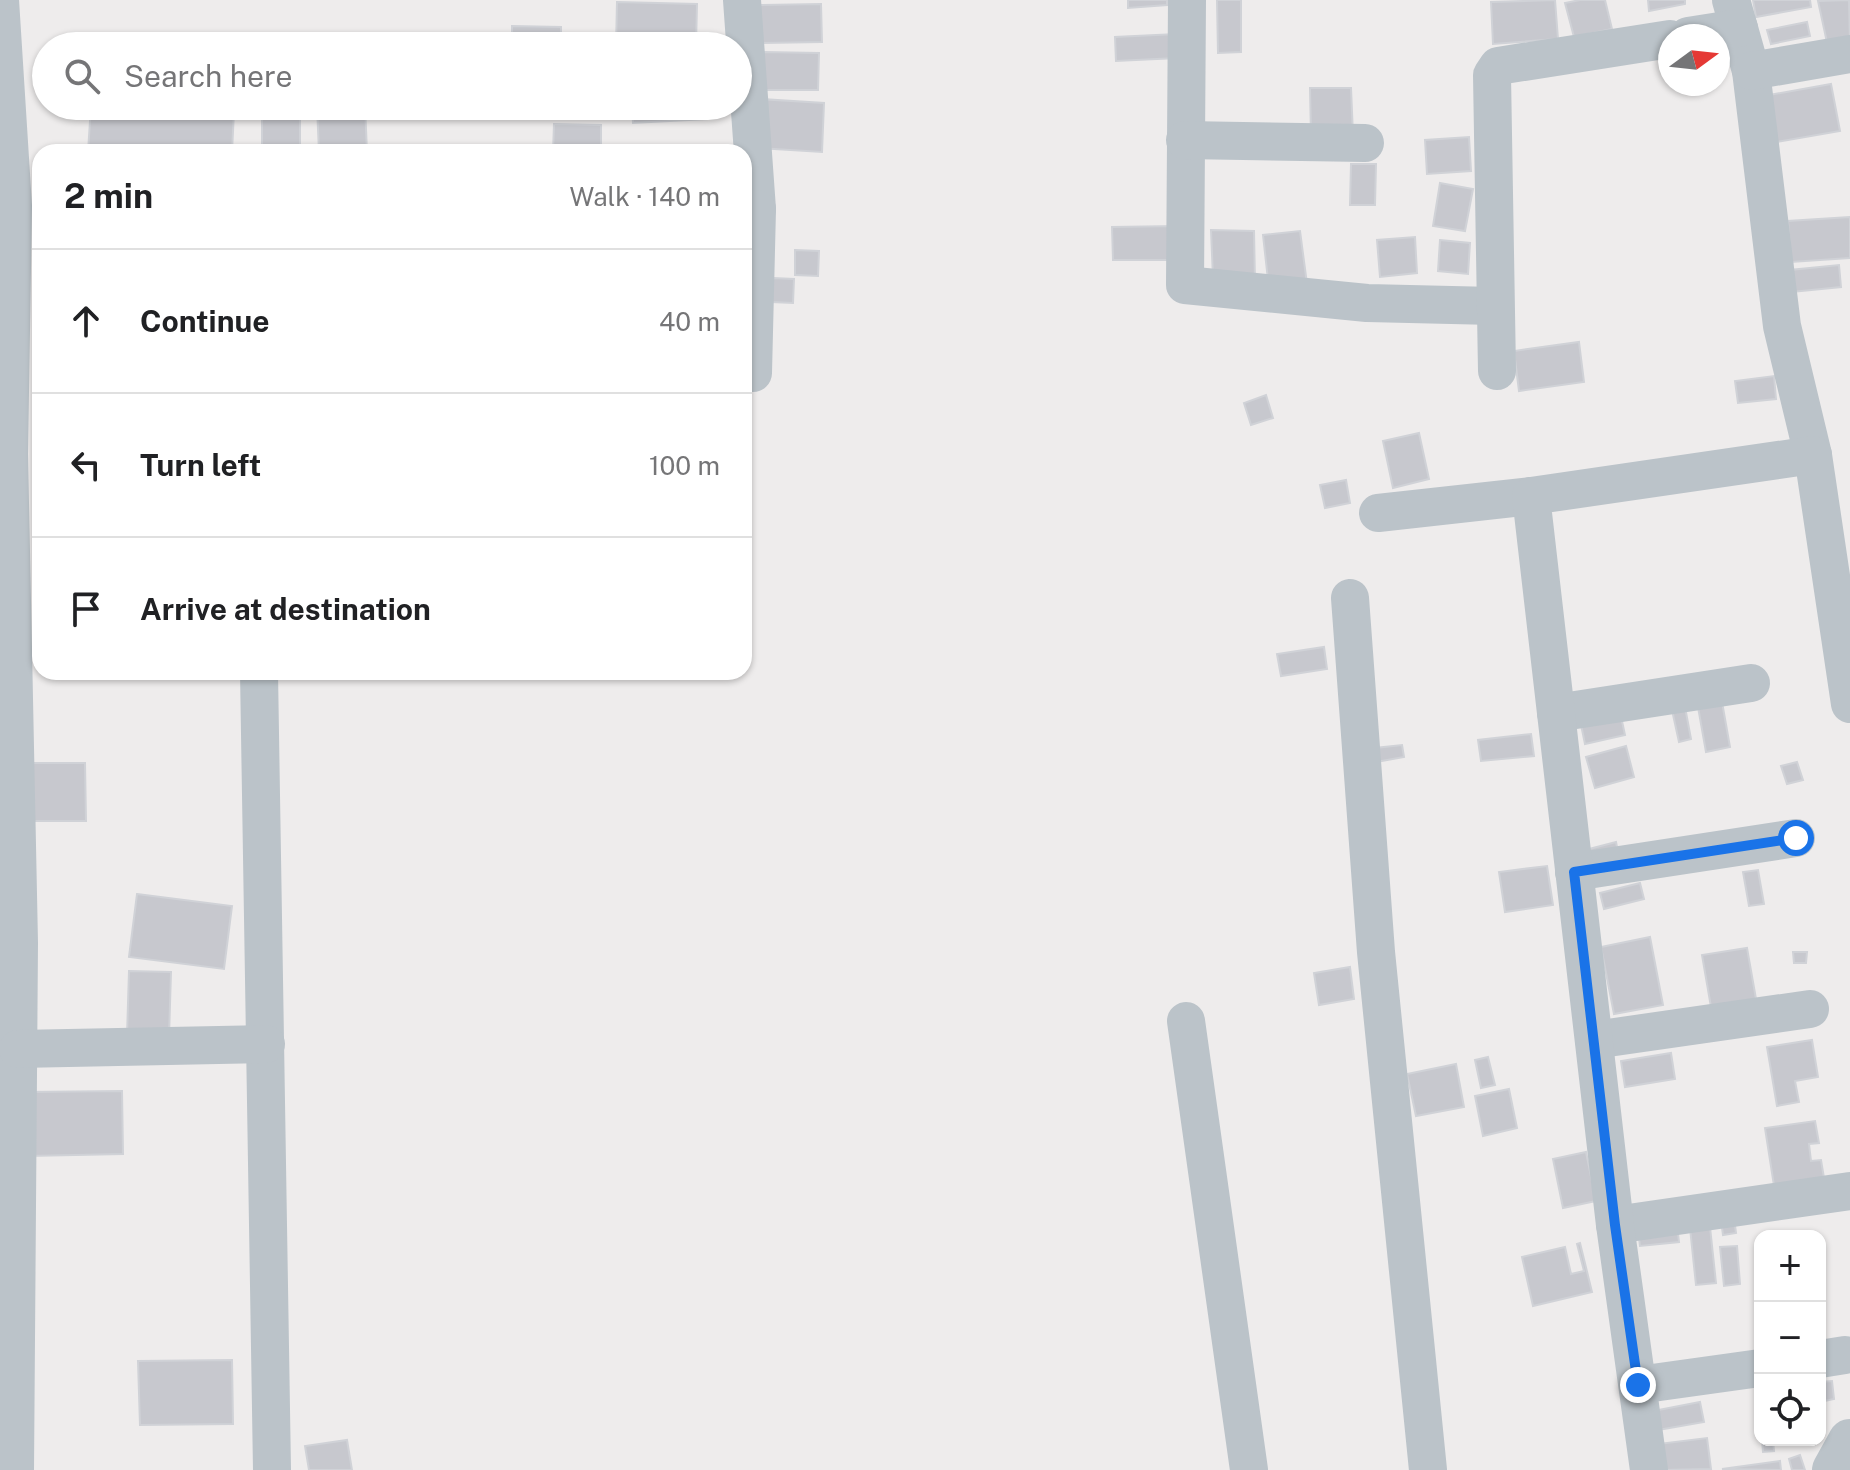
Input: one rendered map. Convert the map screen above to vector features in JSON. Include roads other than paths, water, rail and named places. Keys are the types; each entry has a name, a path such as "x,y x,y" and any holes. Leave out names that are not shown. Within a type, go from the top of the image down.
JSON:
{"street":[{"path":"0,0 18,206 19,943 15,1470"},
{"path":"742,0 743,32"},
{"path":"1187,0 1185,285 1367,303 1494,306"},
{"path":"1714,24 1735,14 1751,71 1782,326 1813,455 1850,704"},
{"path":"1497,371 1492,75 1498,66 1658,41"},
{"path":"1751,71 1850,54"},
{"path":"747,120 748,144"},
{"path":"1185,140 1365,143"},
{"path":"752,318 753,373"},
{"path":"1378,513 1531,496 1813,455"},
{"path":"1531,496 1615,1225 1649,1470"},
{"path":"1350,598 1376,952 1428,1470"},
{"path":"259,680 272,1470"},
{"path":"1556,713 1751,683"},
{"path":"1574,872 1796,838"},
{"path":"1594,1040 1810,1009"},
{"path":"1186,1021 1249,1470"},
{"path":"18,1049 266,1044"},
{"path":"1615,1225 1850,1191"},
{"path":"1638,1385 1754,1369"},
{"path":"1834,1470 1850,1441"}]}
